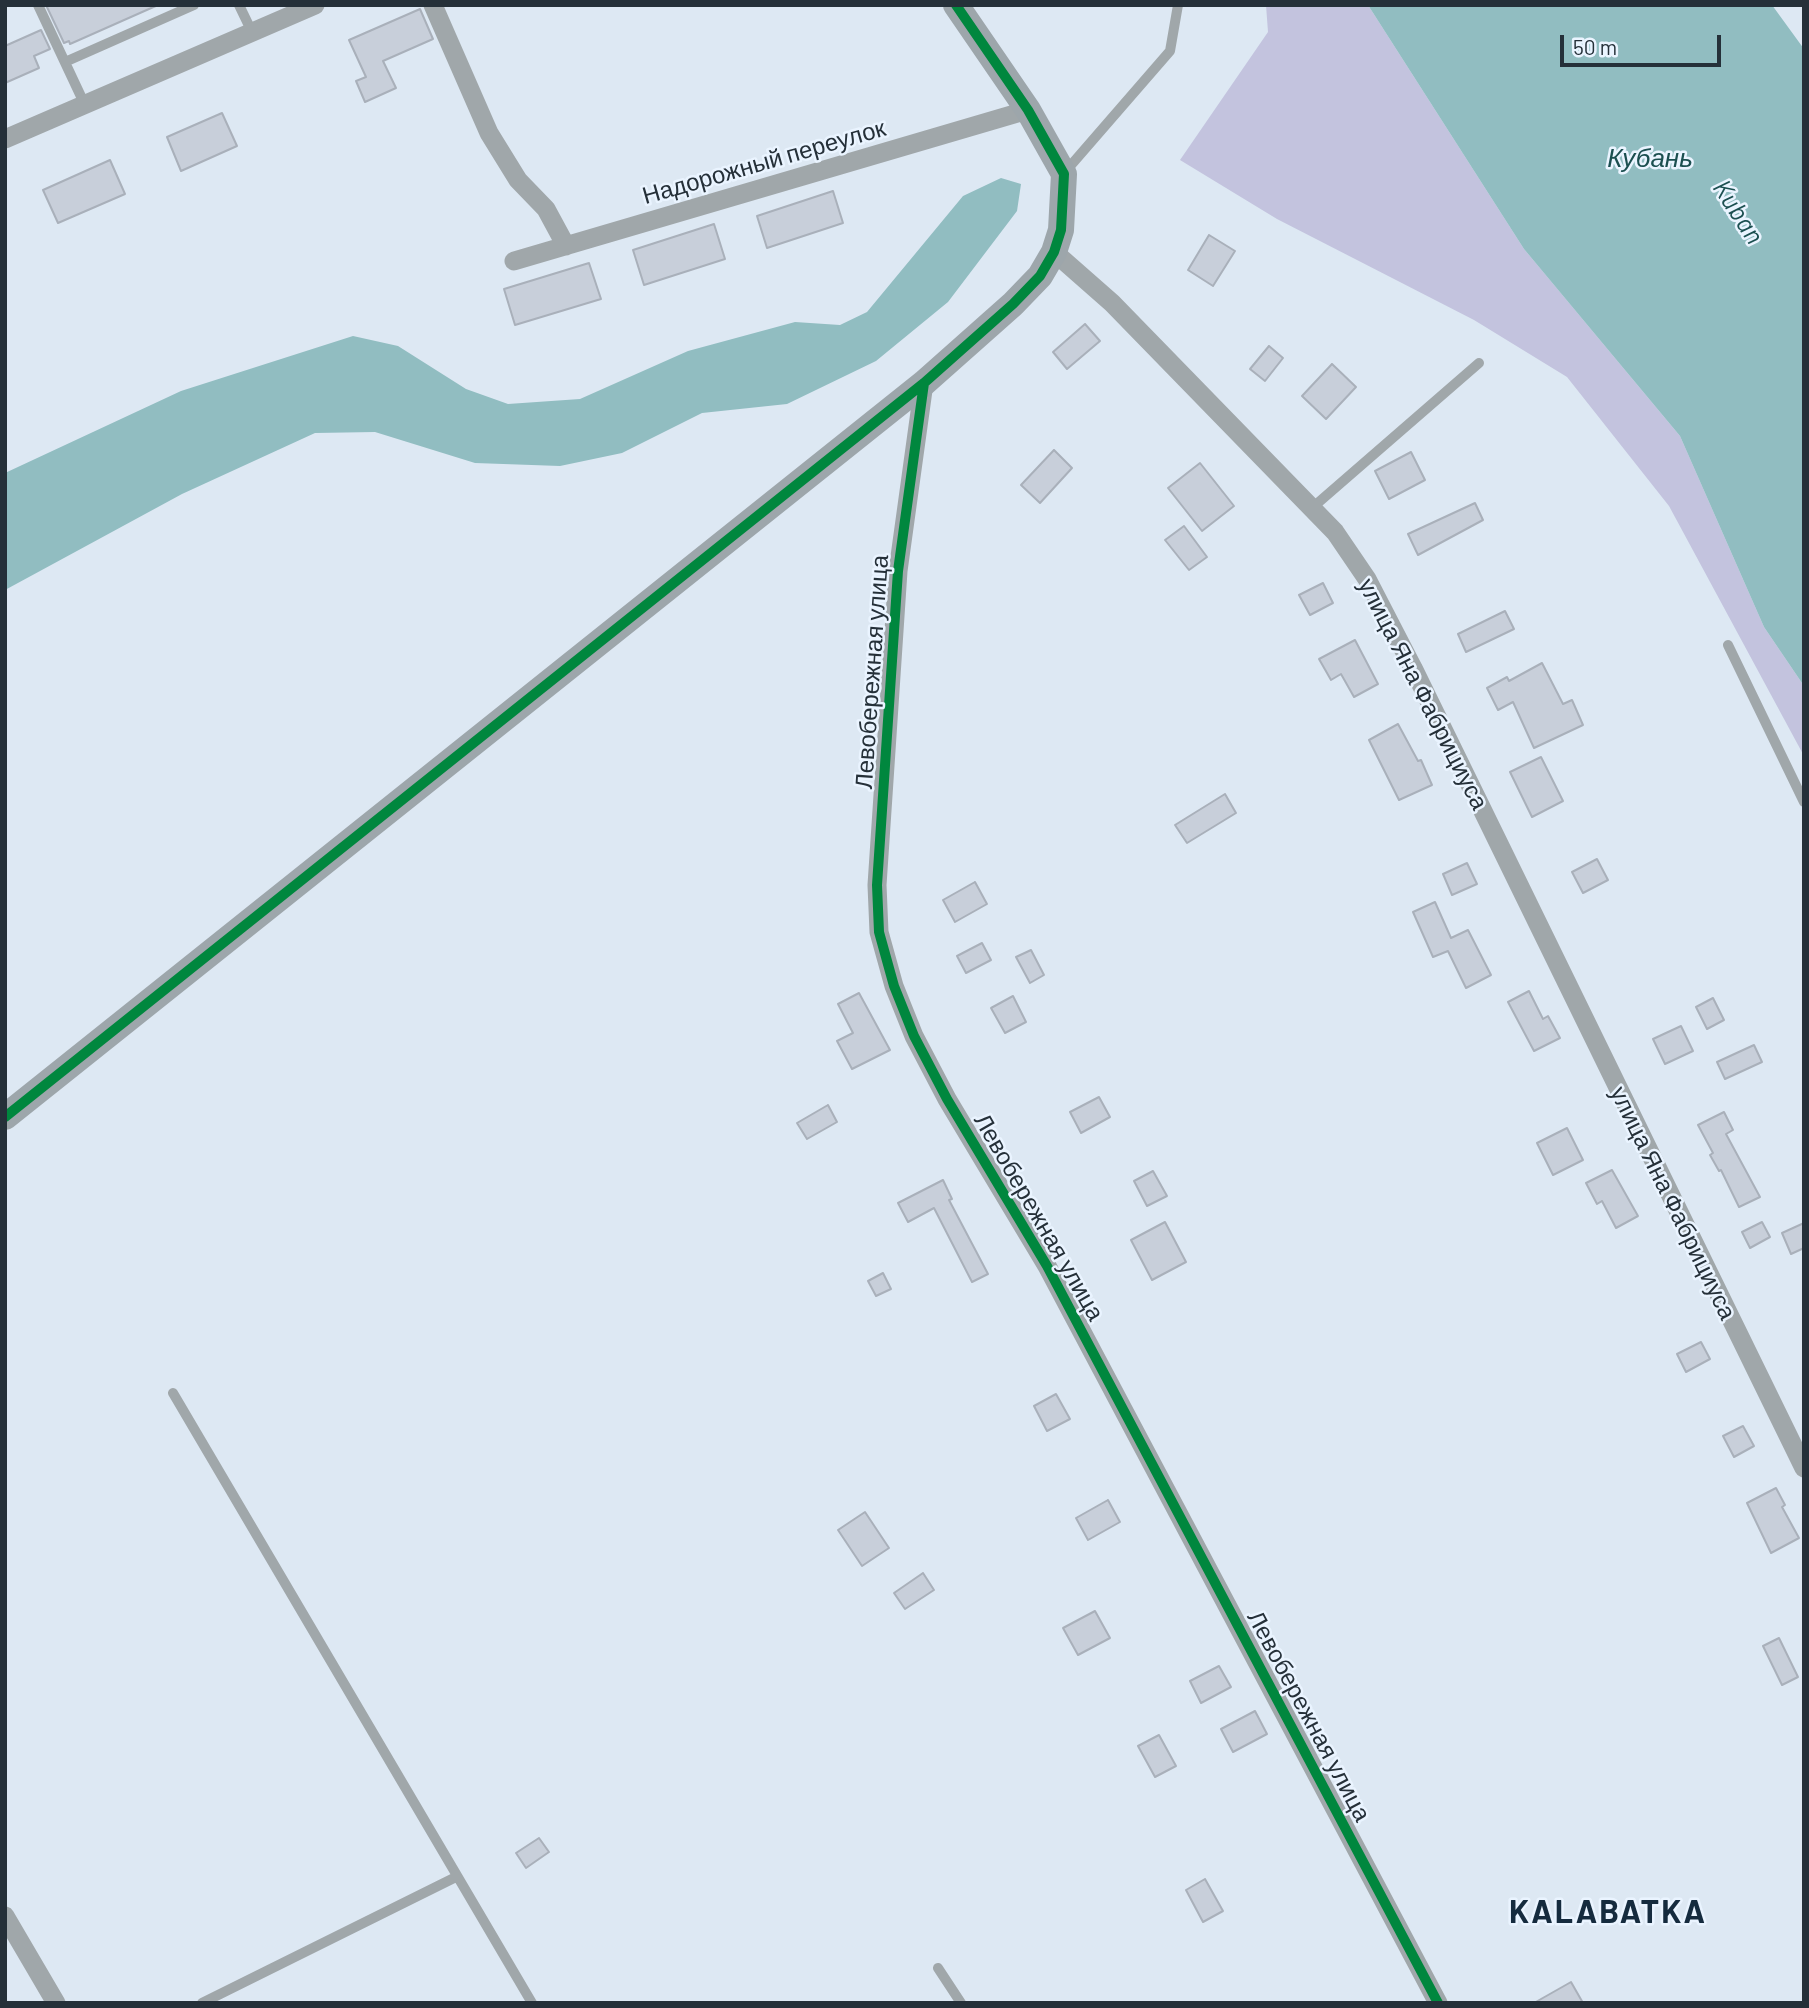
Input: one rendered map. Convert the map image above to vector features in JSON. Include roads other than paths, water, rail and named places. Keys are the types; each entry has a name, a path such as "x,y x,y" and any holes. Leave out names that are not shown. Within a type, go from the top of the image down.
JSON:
{"street":[{"path":"5,139 315,5"},
{"path":"433,5 489,133 518,180 546,209 566,246"},
{"path":"5,1117 924,383 1013,304 1040,276 1054,252 1065,203 1064,174 1028,110 956,5"},
{"name":"Надорожный переулок","path":"514,261 1028,110"},
{"name":"улица Яна Фабрициуса","path":"1054,252 1112,303 1335,532 1367,579 1804,1468"},
{"name":"Левобережная улица","path":"924,383 898,571 877,885 878,932 894,986 931,1068 1047,1266 1154,1473 1438,2003"},
{"path":"5,1916 55,2003"}],"lane":[{"path":"38,5 85,104"},
{"path":"65,62 194,5"},
{"path":"239,5 252,32"},
{"path":"1064,174 1170,51 1178,5"},
{"path":"1312,508 1479,363"},
{"path":"1728,645 1804,802"},
{"path":"173,1393 532,2003"},
{"path":"202,2003 456,1877"},
{"path":"937,1968 961,2003"}],"water":[{"name":"Кубань","path":"1368,5 1772,5 1804,49 1804,686 1764,627 1680,436 1524,249"},
{"path":"1001,178 1021,184 1017,211 948,302 876,361 787,404 702,413 622,453 560,466 475,463 375,432 315,433 182,494 5,590 5,473 181,391 353,336 398,346 466,389 508,404 580,399 688,351 795,322 840,325 867,312 963,196"}],"district":[{"name":"KALABATKA","path":"1608,1912"}],"water label":[{"name":"Kuban","path":"1738,212"}]}
